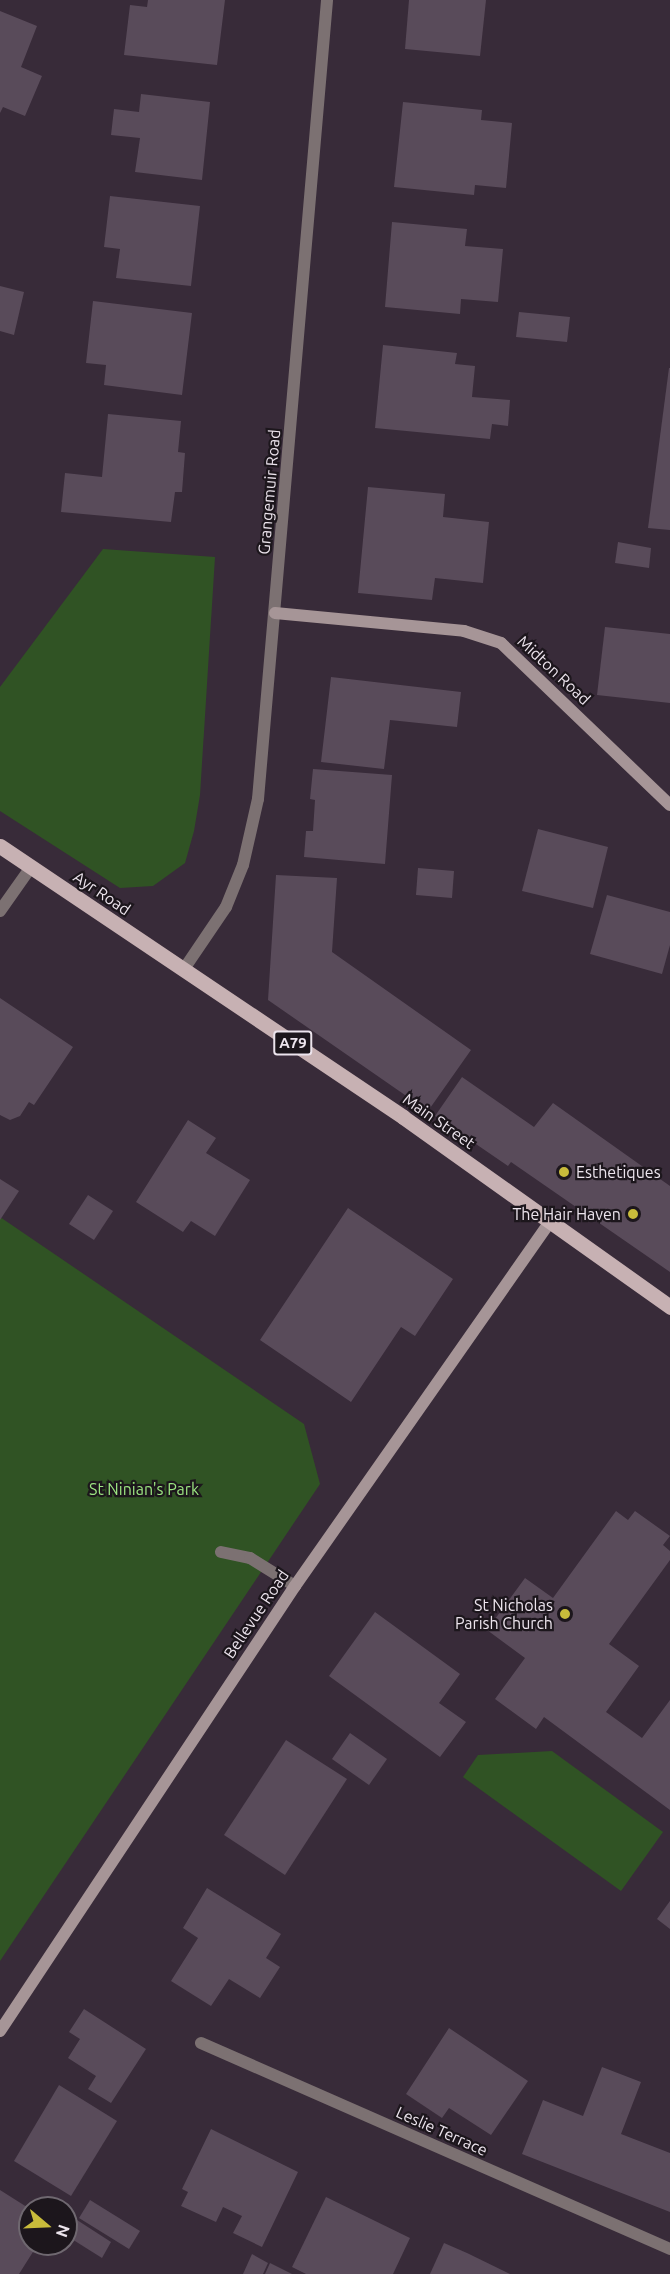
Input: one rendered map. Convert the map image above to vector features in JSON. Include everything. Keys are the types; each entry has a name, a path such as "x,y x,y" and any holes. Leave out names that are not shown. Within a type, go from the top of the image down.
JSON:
{"main road":[{"name":"Ayr Road","path":"0,846 184,969"},
{"name":"Main Street","path":"184,969 670,1307"}],"street":[{"name":"Grangemuir Road","path":"184,969 226,907 243,865 258,799 327,0"},
{"name":"Midton Road","path":"275,613 464,631 501,643 670,805"},
{"path":"0,911 31,867"},
{"name":"Bellevue Road","path":"0,2031 295,1586 550,1222"},
{"path":"221,1552 250,1558 295,1586"},
{"name":"Leslie Terrace","path":"201,2043 670,2248"}],"green space":[{"path":"103,549 215,557 200,795 194,831 185,863 153,886 120,888 0,811 0,687"},
{"name":"St Ninian's Park","path":"0,1217 304,1424 320,1484 0,1961"},
{"path":"552,1751 663,1832 621,1891 463,1777 478,1755"}],"building":[{"path":"148,0 225,0 217,65 124,55 130,5 147,7"},
{"path":"409,0 486,0 480,56 405,49"},
{"path":"0,11 37,26 21,67 42,76 25,116 3,107 0,113"},
{"path":"141,94 210,102 202,180 135,172 140,138 111,135 114,109 139,112"},
{"path":"403,102 482,110 481,120 512,123 506,188 475,185 474,195 394,187"},
{"path":"110,196 200,206 191,286 116,278 120,249 104,247"},
{"path":"392,222 467,229 465,246 503,249 498,302 461,299 460,314 385,307"},
{"path":"0,286 24,292 14,335 0,331"},
{"path":"93,301 192,313 182,395 104,385 106,365 86,363"},
{"path":"519,312 570,317 567,342 516,337"},
{"path":"383,345 457,353 455,364 475,366 472,397 510,400 508,426 492,424 490,439 375,428"},
{"path":"670,368 670,530 648,528"},
{"path":"108,414 181,421 178,452 185,453 182,492 175,492 171,522 61,512 65,473 102,477"},
{"path":"368,487 445,494 443,517 489,522 483,583 435,578 432,600 358,593"},
{"path":"618,542 651,548 649,568 615,563"},
{"path":"605,627 670,634 670,703 597,695"},
{"path":"331,677 461,692 457,727 390,720 384,769 321,762"},
{"path":"313,769 392,775 385,864 304,857 306,831 313,831 315,800 310,799"},
{"path":"538,829 608,847 593,908 522,891"},
{"path":"418,868 454,871 452,898 416,895"},
{"path":"276,875 337,878 332,952 471,1050 428,1111 268,1000"},
{"path":"607,895 670,912 670,945 662,974 590,954"},
{"path":"0,998 73,1047 34,1105 29,1102 20,1116 10,1120 0,1115"},
{"path":"462,1077 534,1127 553,1103 670,1186 670,1272 511,1162 508,1166 435,1116"},
{"path":"188,1120 216,1138 206,1153 250,1180 215,1236 191,1221 183,1232 136,1202"},
{"path":"0,1179 19,1191 0,1220"},
{"path":"88,1195 113,1211 94,1240 69,1224"},
{"path":"348,1208 453,1279 415,1336 401,1327 351,1402 260,1340"},
{"name":"St Nicholas Parish Church","path":"616,1511 628,1520 635,1511 670,1536 663,1545 670,1551 670,1560 609,1644 639,1666 606,1712 642,1738 670,1700 670,1810 544,1717 536,1729 495,1699 525,1658 487,1630 525,1578 553,1598"},
{"path":"375,1612 460,1674 439,1703 466,1722 440,1757 329,1676"},
{"path":"350,1733 387,1759 369,1785 332,1759"},
{"path":"286,1740 347,1779 285,1875 224,1835"},
{"path":"207,1888 281,1934 266,1958 280,1967 260,1998 229,1979 211,2006 171,1981 198,1938 183,1928"},
{"path":"670,1901 670,1929 657,1919"},
{"path":"84,2009 146,2049 111,2103 88,2089 96,2076 68,2058 80,2039 69,2032"},
{"path":"449,2028 528,2081 491,2135 449,2108 442,2118 406,2094"},
{"path":"602,2067 641,2082 621,2134 670,2153 670,2212 522,2154 543,2100 583,2116"},
{"path":"59,2085 117,2121 71,2196 14,2161"},
{"path":"211,2129 298,2172 262,2247 233,2233 242,2216 223,2207 216,2222 181,2206 188,2192 182,2189"},
{"path":"0,2190 18,2201 18,2256 30,2256 19,2274 0,2274"},
{"path":"326,2197 410,2238 393,2274 306,2274 292,2267"},
{"path":"90,2200 140,2231 129,2249 79,2218"},
{"path":"78,2221 111,2242 102,2258 78,2243"},
{"path":"444,2243 467,2253 510,2274 430,2274"},
{"path":"252,2254 268,2263 263,2274 243,2274"},
{"path":"270,2263 292,2274 265,2274"}],"place":[{"name":"Esthetiques","path":"564,1172"},
{"name":"The Hair Haven","path":"633,1214"},
{"name":"St Nicholas Parish Church","path":"565,1614"}]}
